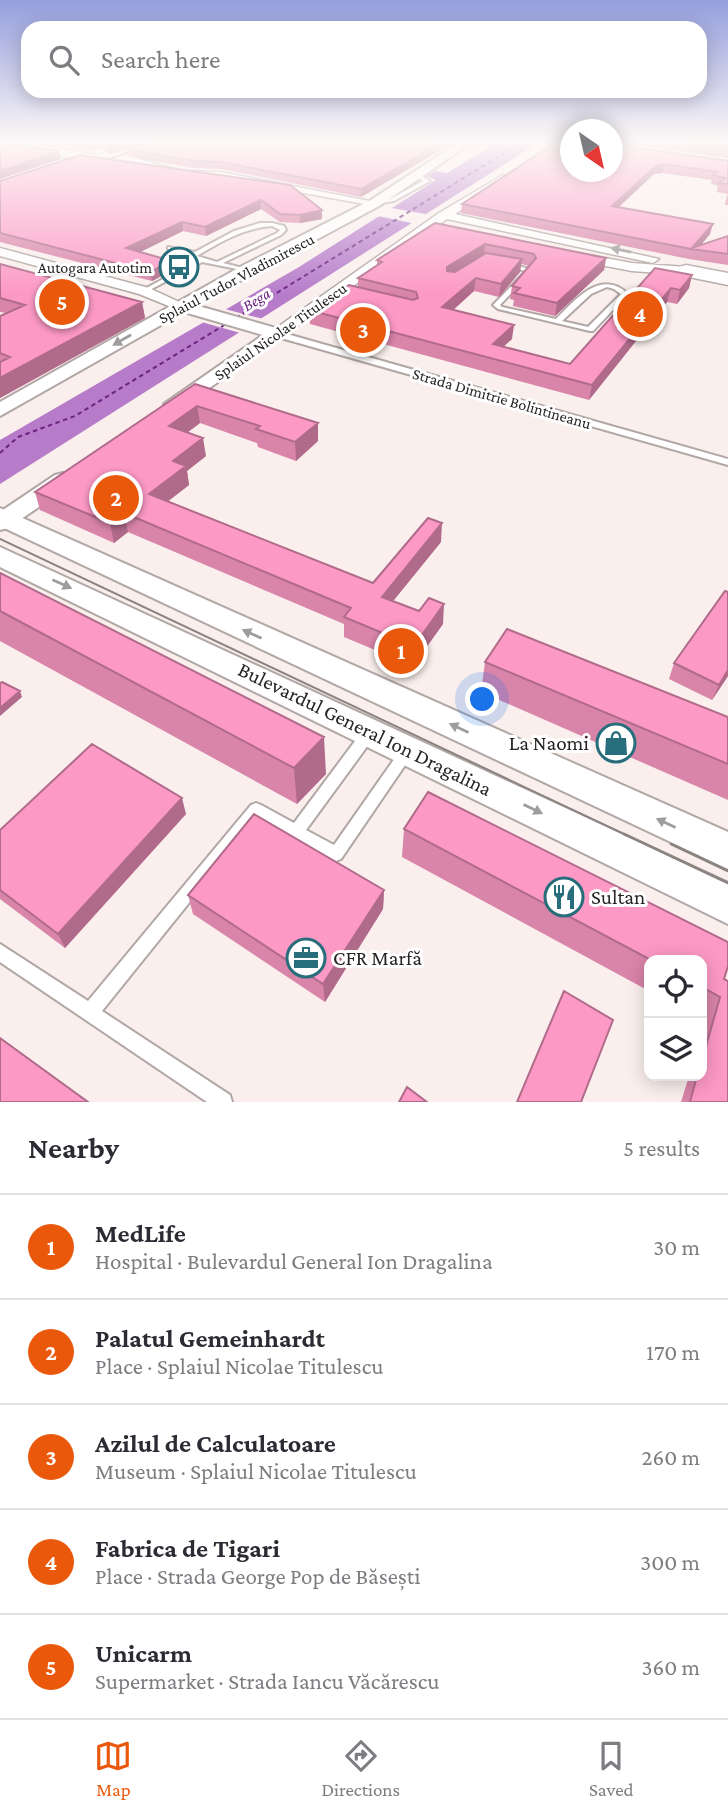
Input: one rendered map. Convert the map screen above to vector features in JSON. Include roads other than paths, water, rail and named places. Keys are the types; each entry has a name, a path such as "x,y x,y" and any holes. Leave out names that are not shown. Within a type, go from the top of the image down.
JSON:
{"main road":[{"path":"687,271 728,279"},
{"name":"Bulevardul General Ion Dragalina","path":"2,519 728,851"},
{"name":"Bulevardul General Ion Dragalina","path":"0,556 728,904"}],"street":[{"path":"251,192 281,199"},
{"path":"317,192 375,203"},
{"name":"Splaiul Tudor Vladimirescu","path":"0,410 188,308 245,270 356,214 390,192"},
{"name":"Splaiul Nicolae Titulescu","path":"157,416 271,332 343,293 425,227 479,192"},
{"path":"335,210 356,214"},
{"path":"443,215 627,251 687,271"},
{"path":"425,227 446,231"},
{"path":"0,252 144,291 188,308 271,332"},
{"path":"549,252 628,271 687,271"},
{"path":"0,264 109,294 188,308"},
{"path":"2,519 84,466"}],"lane":[{"path":"144,291 255,226 272,225 283,229 279,234 219,264"},
{"path":"170,248 245,270"},
{"path":"498,263 530,270 497,307 557,322 582,328 593,327 625,294 615,284 590,291 557,322"},
{"name":"Strada Dimitrie Bolintineanu","path":"271,332 728,462"},
{"path":"296,832 370,731"},
{"path":"90,1012 256,809 336,854 409,750"},
{"path":"0,951 223,1102"}],"water":[{"name":"Bega","path":"416,192 460,192 0,484 0,440 299,267"}],"tram line":[{"path":"0,539 628,836"},
{"path":"624,834 728,883"},
{"path":"671,844 728,871"}],"place":[{"name":"Autogara Autotim","path":"179,267"},
{"name":"Unicarm","path":"62,302"},
{"name":"Fabrica de Tigari","path":"640,314"},
{"name":"Azilul de Calculatoare","path":"363,330"},
{"name":"Palatul Gemeinhardt","path":"116,498"},
{"name":"MedLife","path":"401,651"},
{"name":"La Naomi","path":"616,743"},
{"name":"Sultan","path":"564,897"},
{"name":"CFR Marfă","path":"306,958"}]}
